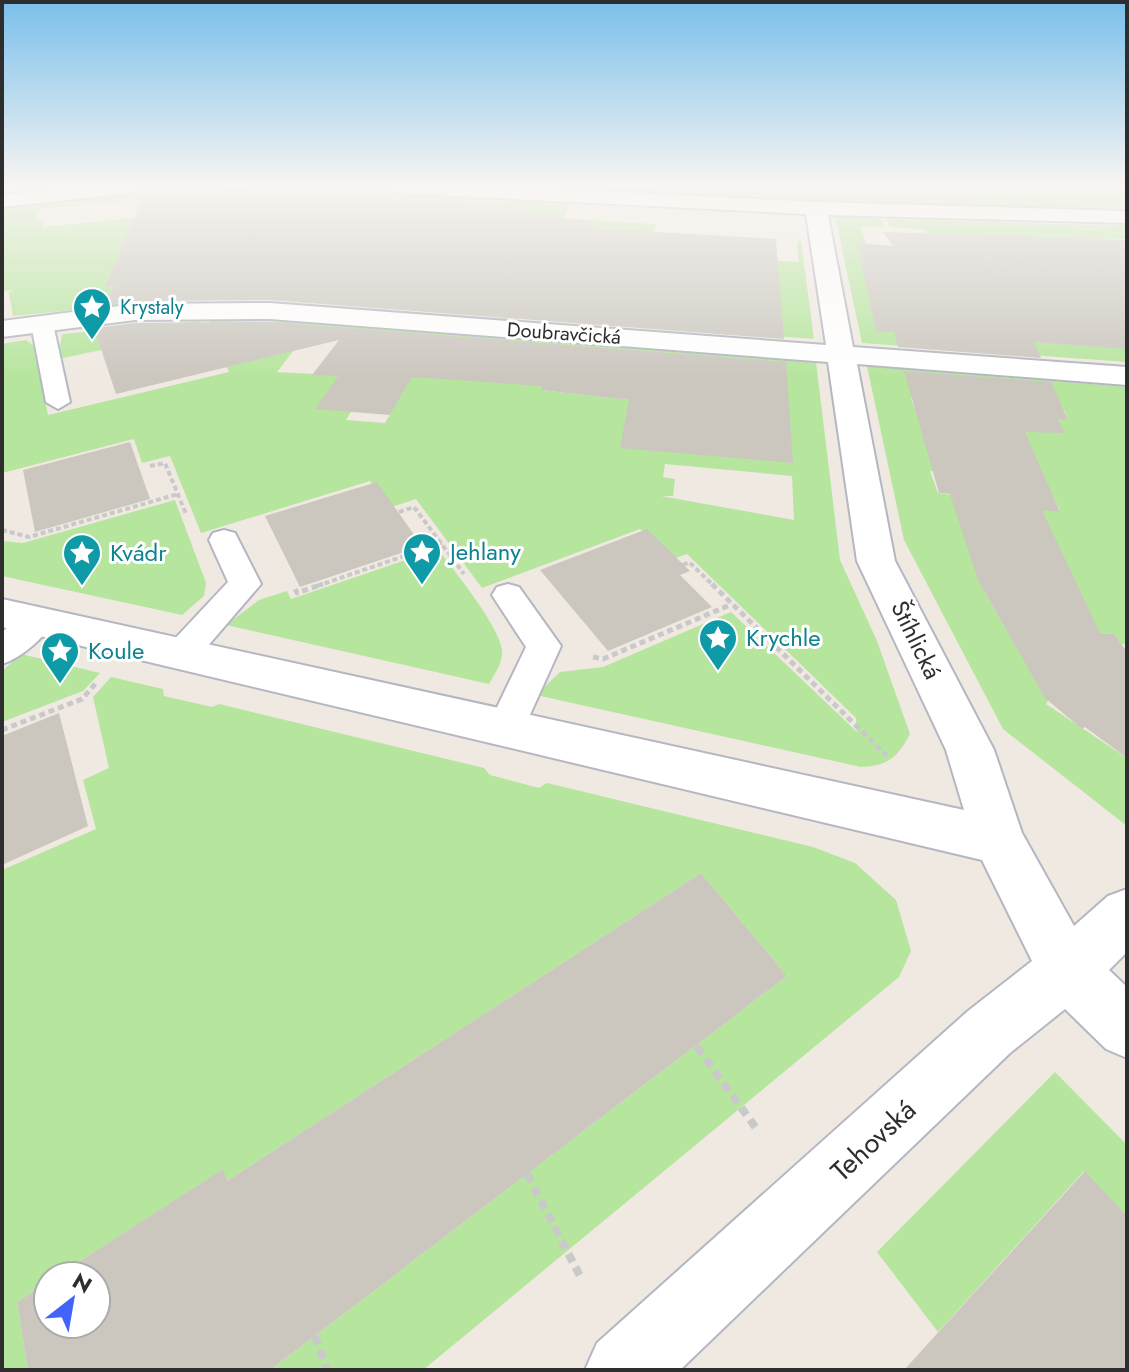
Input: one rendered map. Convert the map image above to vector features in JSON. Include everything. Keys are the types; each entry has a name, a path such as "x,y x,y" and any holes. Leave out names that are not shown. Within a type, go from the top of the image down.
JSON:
{"street":[{"name":"Štíhlická","path":"823,251 876,561 970,750 999,841 1067,970 1127,1028"},
{"name":"Doubravčická","path":"2,329 135,312 270,311 1127,376"},
{"path":"19,617 999,841"},
{"name":"Tehovská","path":"624,1370 989,1032 1067,970 1127,915"}],"lane":[{"path":"42,324 58,402"},
{"path":"182,653 245,584 224,540"},
{"path":"506,728 544,646 508,595"},
{"path":"2,651 19,617"}],"path":[{"path":"984,251 995,271 1127,274"},
{"path":"150,466 165,463 195,536 224,540"},
{"path":"2,530 29,537 178,494"},
{"path":"399,512 414,507 477,590 508,595"},
{"path":"245,584 292,584 297,593 442,543"},
{"path":"683,565 689,562 889,758"},
{"path":"544,646 603,659 732,604"},
{"path":"2,730 82,699 101,679"},
{"path":"696,1046 756,1128"},
{"path":"527,1174 580,1276"},
{"path":"315,1336 327,1370"}],"green space":[{"path":"2,251 651,251 647,269 726,258 799,262 798,251 802,251 814,339 296,300 170,300 13,316 9,293 14,290 2,291"},
{"path":"842,251 1032,251 1127,349 1127,362 862,343"},
{"path":"201,321 197,330 58,359 62,334"},
{"path":"210,321 287,322 816,362 840,560 877,641 910,734 906,742 891,759 878,765 861,767 536,695 560,672 603,667 731,612 857,732 856,718 687,554 670,560 640,529 482,588 416,499 389,508 370,481 201,533 170,456 142,463 134,439 2,473 2,344 26,340 34,346 48,415 229,372 207,328","holes":["304,337 361,342 314,374 277,372","553,354 703,431 629,400 541,390","368,384 406,387 385,423 346,420","665,464 792,476 794,520 661,496 673,496 675,479 663,477"]},
{"path":"867,366 1127,387 1127,642 1122,645 1114,634 1100,633 984,591 1048,701 1046,704 1127,758 1127,826 1003,729 904,540","holes":["911,398 1064,410 1068,419 1058,419 1064,432 1025,432 914,407","930,471 1026,478 1034,494 1053,496 1060,511 938,493"]},
{"path":"175,500 206,583 204,596 182,615 2,576 2,541 23,543"},
{"path":"438,549 475,598 499,640 501,659 489,684 226,625 259,600 287,591 291,599"},
{"path":"21,654 100,673 83,691 2,722 2,671"},
{"path":"111,677 163,689 164,696 212,707 219,704 484,768 490,775 539,788 547,783 813,847 855,863 896,900 911,951 899,977 423,1370 270,1370 787,976 701,873 227,1181 222,1170 82,1260 32,1260 32,1292 17,1302 28,1370 2,1370 2,870 96,829 83,780 109,768 93,697"},
{"path":"1055,1072 1127,1145 1127,1216 1084,1171 938,1332 877,1252"}],"building":[{"path":"120,251 777,251 784,339 270,300 135,301 106,305 114,286 105,287"},
{"path":"859,251 1127,251 1127,349 1034,342 1041,358 898,347 894,332 876,331"},
{"path":"270,322 786,362 793,463 620,448 629,400 541,390 542,386 412,377 390,415 315,409 338,376 312,375 339,340 116,394 95,331 96,328 135,323"},
{"path":"904,371 1051,382 1068,420 1058,419 1065,433 1025,432 1060,512 1042,510 1100,633 1114,634 1127,652 1127,758 1085,727 1082,729 1045,698 978,580 950,494 939,493"},
{"path":"130,442 150,499 35,532 23,470"},
{"path":"377,482 422,546 300,587 265,516"},
{"path":"647,529 690,571 680,575 712,607 608,651 540,570"},
{"path":"59,713 88,826 2,865 2,736"},
{"path":"701,873 787,976 270,1370 28,1370 17,1302 32,1292 32,1340 112,1340 112,1260 82,1260 223,1169 227,1181"},
{"path":"1085,1171 1127,1216 1127,1370 904,1370"}],"place":[{"name":"Krystaly","path":"92,341"},
{"name":"Jehlany","path":"422,586"},
{"name":"Kvádr","path":"82,587"},
{"name":"Krychle","path":"718,672"},
{"name":"Koule","path":"60,685"}]}
